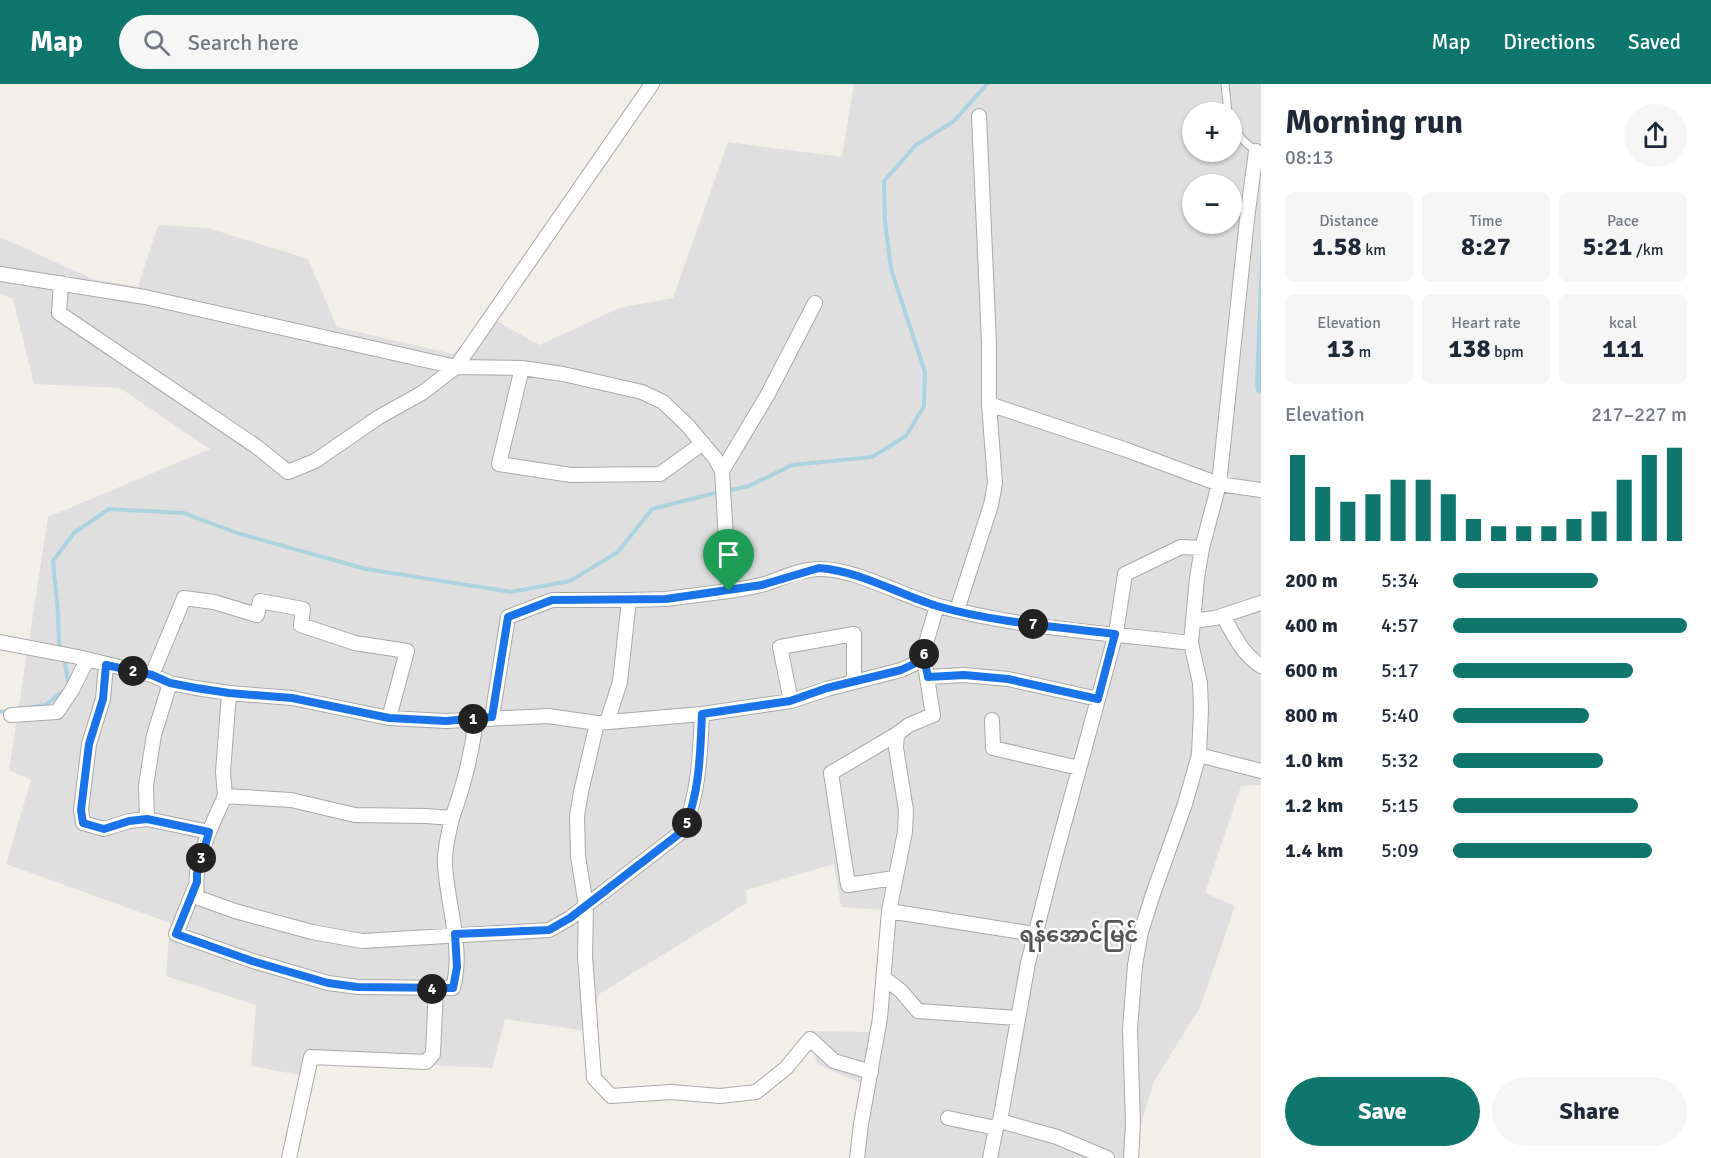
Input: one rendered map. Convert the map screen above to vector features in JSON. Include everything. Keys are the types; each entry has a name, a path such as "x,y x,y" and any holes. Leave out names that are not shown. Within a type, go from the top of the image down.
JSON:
{"street":[{"path":"61,283 59,313 257,447 288,472 315,461 379,417 422,393 456,367 652,84"},
{"path":"957,610 991,505 995,483 989,404 989,343 980,116"},
{"path":"1131,1158 1133,1124 1130,1029 1135,965 1141,932 1152,894 1185,804 1199,755 1200,683 1191,642 1193,621 1202,548 1219,484 1246,219 1258,152"},
{"path":"0,274 145,297 456,367 522,368 563,374 642,392 663,402 703,443 722,471 729,591"},
{"path":"722,471 768,394 815,303"},
{"path":"522,368 499,464 571,475 660,474 703,443"},
{"path":"989,404 1219,484 1261,490"},
{"path":"990,1158 1035,934 1115,634 1125,574 1180,547 1202,548"},
{"path":"492,717 508,617 552,600 666,599 762,585 819,568 852,574 937,606 957,610 1033,624 1191,642"},
{"path":"152,675 184,598 214,602 257,615 260,601 303,609 301,625 355,643 406,651 389,718"},
{"path":"629,600 620,682 602,723 581,792 577,816 578,856 586,906 585,956 594,1078 611,1095 671,1092 720,1096 756,1092 786,1068 810,1039 834,1061 871,1072"},
{"path":"1193,621 1223,616 1261,603"},
{"path":"0,642 83,658 152,675 170,683 229,693 292,698 389,718 419,721 548,716 602,723 702,714 790,701 901,670 916,663 923,653 937,606"},
{"path":"1223,616 1241,647 1253,661 1261,666"},
{"path":"790,701 780,647 854,634 854,682"},
{"path":"894,878 848,885 831,773 909,725 933,715 923,653"},
{"path":"11,715 57,712 72,690 83,658"},
{"path":"106,665 103,699 89,744 81,810 83,823 104,829 129,821 147,819 209,832"},
{"path":"928,677 964,675 1008,679 1098,699"},
{"path":"147,819 146,785 154,735 170,683"},
{"path":"229,693 223,772 225,796 209,832 197,874 196,897 235,911 312,932 362,941 549,930 570,918 684,830 693,808 698,782 702,714"},
{"path":"197,882 176,934 252,961 328,983 357,987 453,988 457,967 455,934 444,863 446,844 464,786 476,719"},
{"path":"992,720 993,748 1079,768"},
{"path":"857,1158 880,1018 889,911 905,832 906,810 896,748 897,734"},
{"path":"1199,755 1261,771"},
{"path":"225,796 291,800 355,814 453,818"},
{"path":"889,911 1035,934"},
{"path":"884,978 901,991 918,1011 1017,1018"},
{"path":"289,1158 311,1057 426,1062 433,1054 436,989"},
{"path":"948,1118 998,1125 1063,1139 1107,1158"}],"lane":[{"path":"1225,84 1227,102"},
{"path":"1242,140 1258,152"}],"shaded area":[{"path":"854,84 1261,84 1261,785 1241,786 1205,893 1235,906 1200,1008 1154,1081 1131,1158 856,1158 863,1084 817,1064 809,1031 873,1032 882,910 841,907 834,864 746,890 747,903 599,994 588,1031 505,1019 492,1068 319,1060 305,1076 251,1066 256,1005 166,976 170,923 6,864 31,780 9,770 48,517 210,449 120,388 34,384 13,299 0,293 0,237 93,279 138,287 158,225 208,228 308,259 337,327 453,354 489,317 540,345 619,308 673,298 728,142 842,157"}],"water":[{"path":"1261,233 1261,394 1256,392 1255,383"}],"waterway":[{"path":"727,491 749,486 792,465 872,457 906,436 924,406 925,372 891,269 885,221 884,181 916,145 954,121 987,84"},
{"path":"62,650 59,643 53,561 74,533 109,509 184,513 237,533 366,569 511,592 570,581 618,552 652,509 719,492"},
{"path":"32,707 45,705 69,687 64,657"},
{"path":"0,712 10,711"}],"district":[{"name":"ရန်အောင်မြင်","path":"1079,935"}],"route":[{"path":"819,568 831,569 852,574 937,606 1033,624 1115,634 1098,699 1008,679 964,675 928,677 923,653 916,663 901,670 827,688 790,701 702,714 698,782 693,808 684,830 570,918 549,930 522,933 455,934 457,967 453,988 357,987 328,983 252,961 176,934 197,882 197,874 209,832 147,819 129,821 104,829 83,823 81,810 89,744 103,699 106,665 196,688 292,698 389,718 446,721 492,717 508,617 552,600 666,599 729,591 762,585 819,568"}]}
